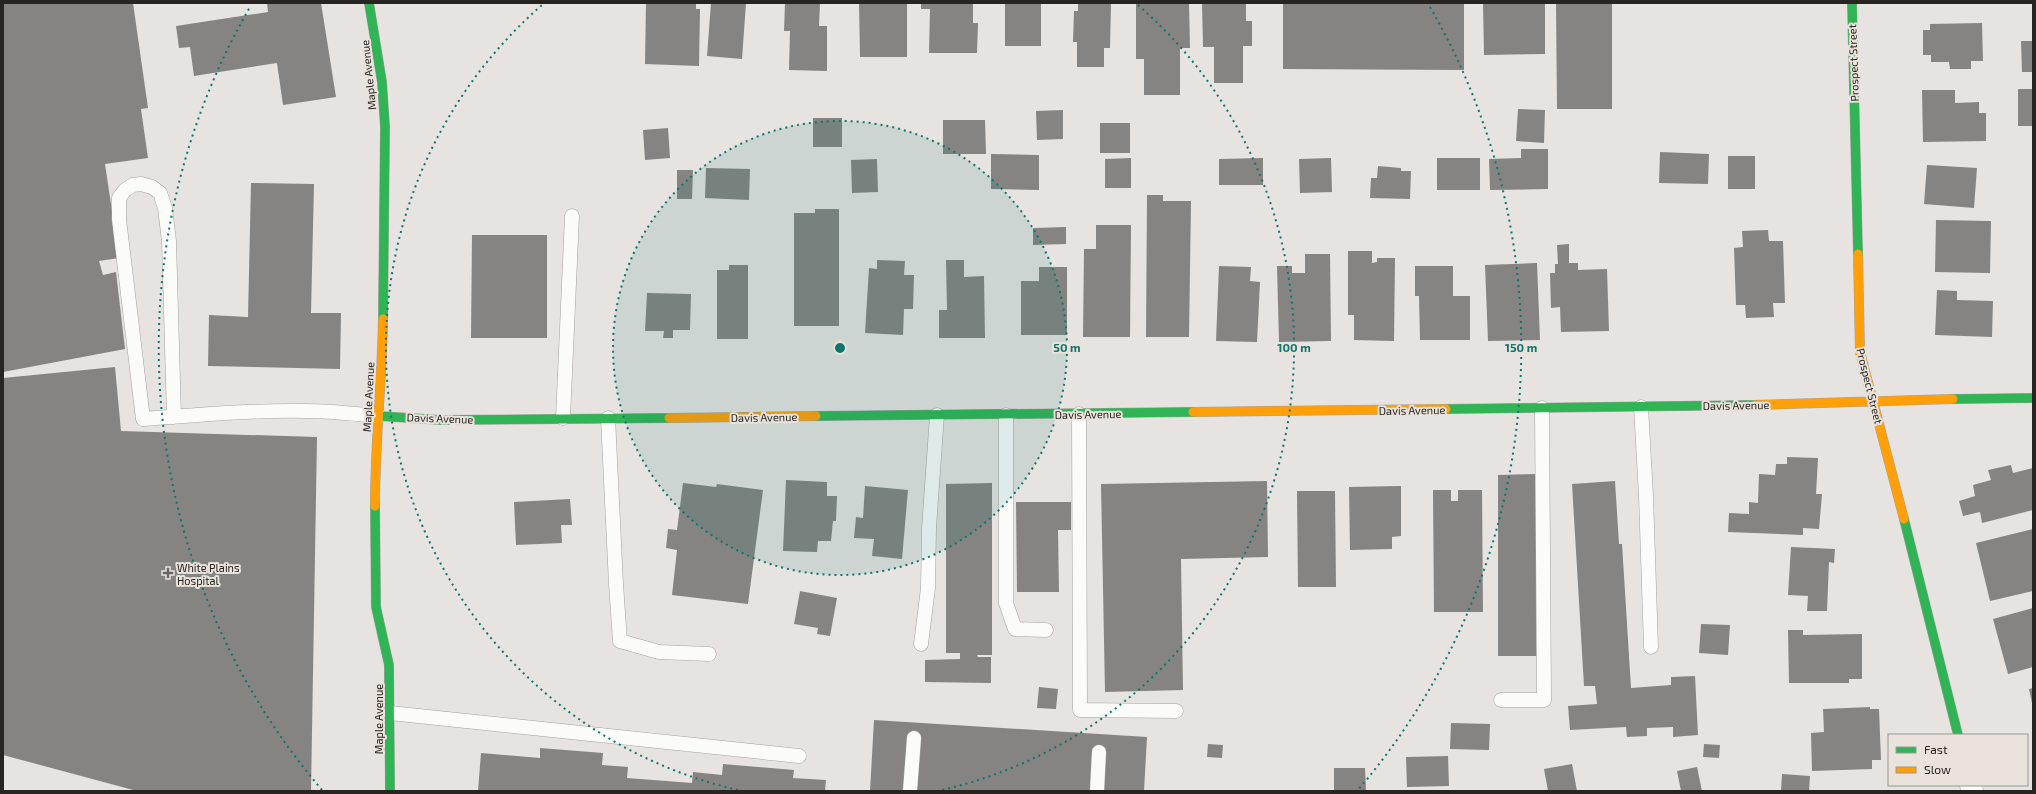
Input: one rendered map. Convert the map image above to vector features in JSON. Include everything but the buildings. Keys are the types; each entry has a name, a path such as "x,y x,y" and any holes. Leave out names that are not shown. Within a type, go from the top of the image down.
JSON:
{"street":[{"name":"Maple Avenue","path":"369,3 382,82 385,126 382,371 376,465 376,607 388,657 390,791"},
{"name":"Prospect Street","path":"1852,3 1860,352 1874,401 1958,734"},
{"name":"Davis Avenue","path":"379,416 441,420 1079,414 1827,404 1874,401 2033,398"}],"lane":[{"name":"Davis Avenue","path":"174,416 171,284 165,208 160,193 152,187 141,184 133,184 125,190 119,198 119,219 144,418 174,416 209,413 306,411 379,416"},
{"path":"563,418 572,216"},
{"path":"1641,406 1646,496 1651,647"},
{"path":"1501,700 1544,700 1542,408"},
{"path":"1006,414 1006,603 1015,629 1046,630"},
{"path":"1079,414 1080,710 1176,711"},
{"path":"921,644 928,588 929,528 938,415"},
{"path":"608,418 620,641 660,652 709,654"},
{"path":"390,713 800,756"},
{"path":"910,791 914,738"},
{"path":"1097,791 1099,752"}],"traffic: fast":[{"path":"369,3 382,82 385,127 383,319"},
{"path":"1852,3 1858,254"},
{"path":"1953,399 2033,398"},
{"path":"1446,409 1755,405"},
{"path":"816,416 1193,412"},
{"path":"379,416 441,420 669,418"},
{"path":"375,506 376,607 389,665 390,791"},
{"path":"1904,519 1958,734"}],"traffic: slow":[{"path":"1858,254 1860,352 1904,519"},
{"path":"375,506 383,319"},
{"path":"1755,405 1953,399"},
{"path":"1193,412 1446,409"},
{"path":"669,418 816,416"}],"place":[{"name":"White Plains Hospital","path":"168,573"}]}
